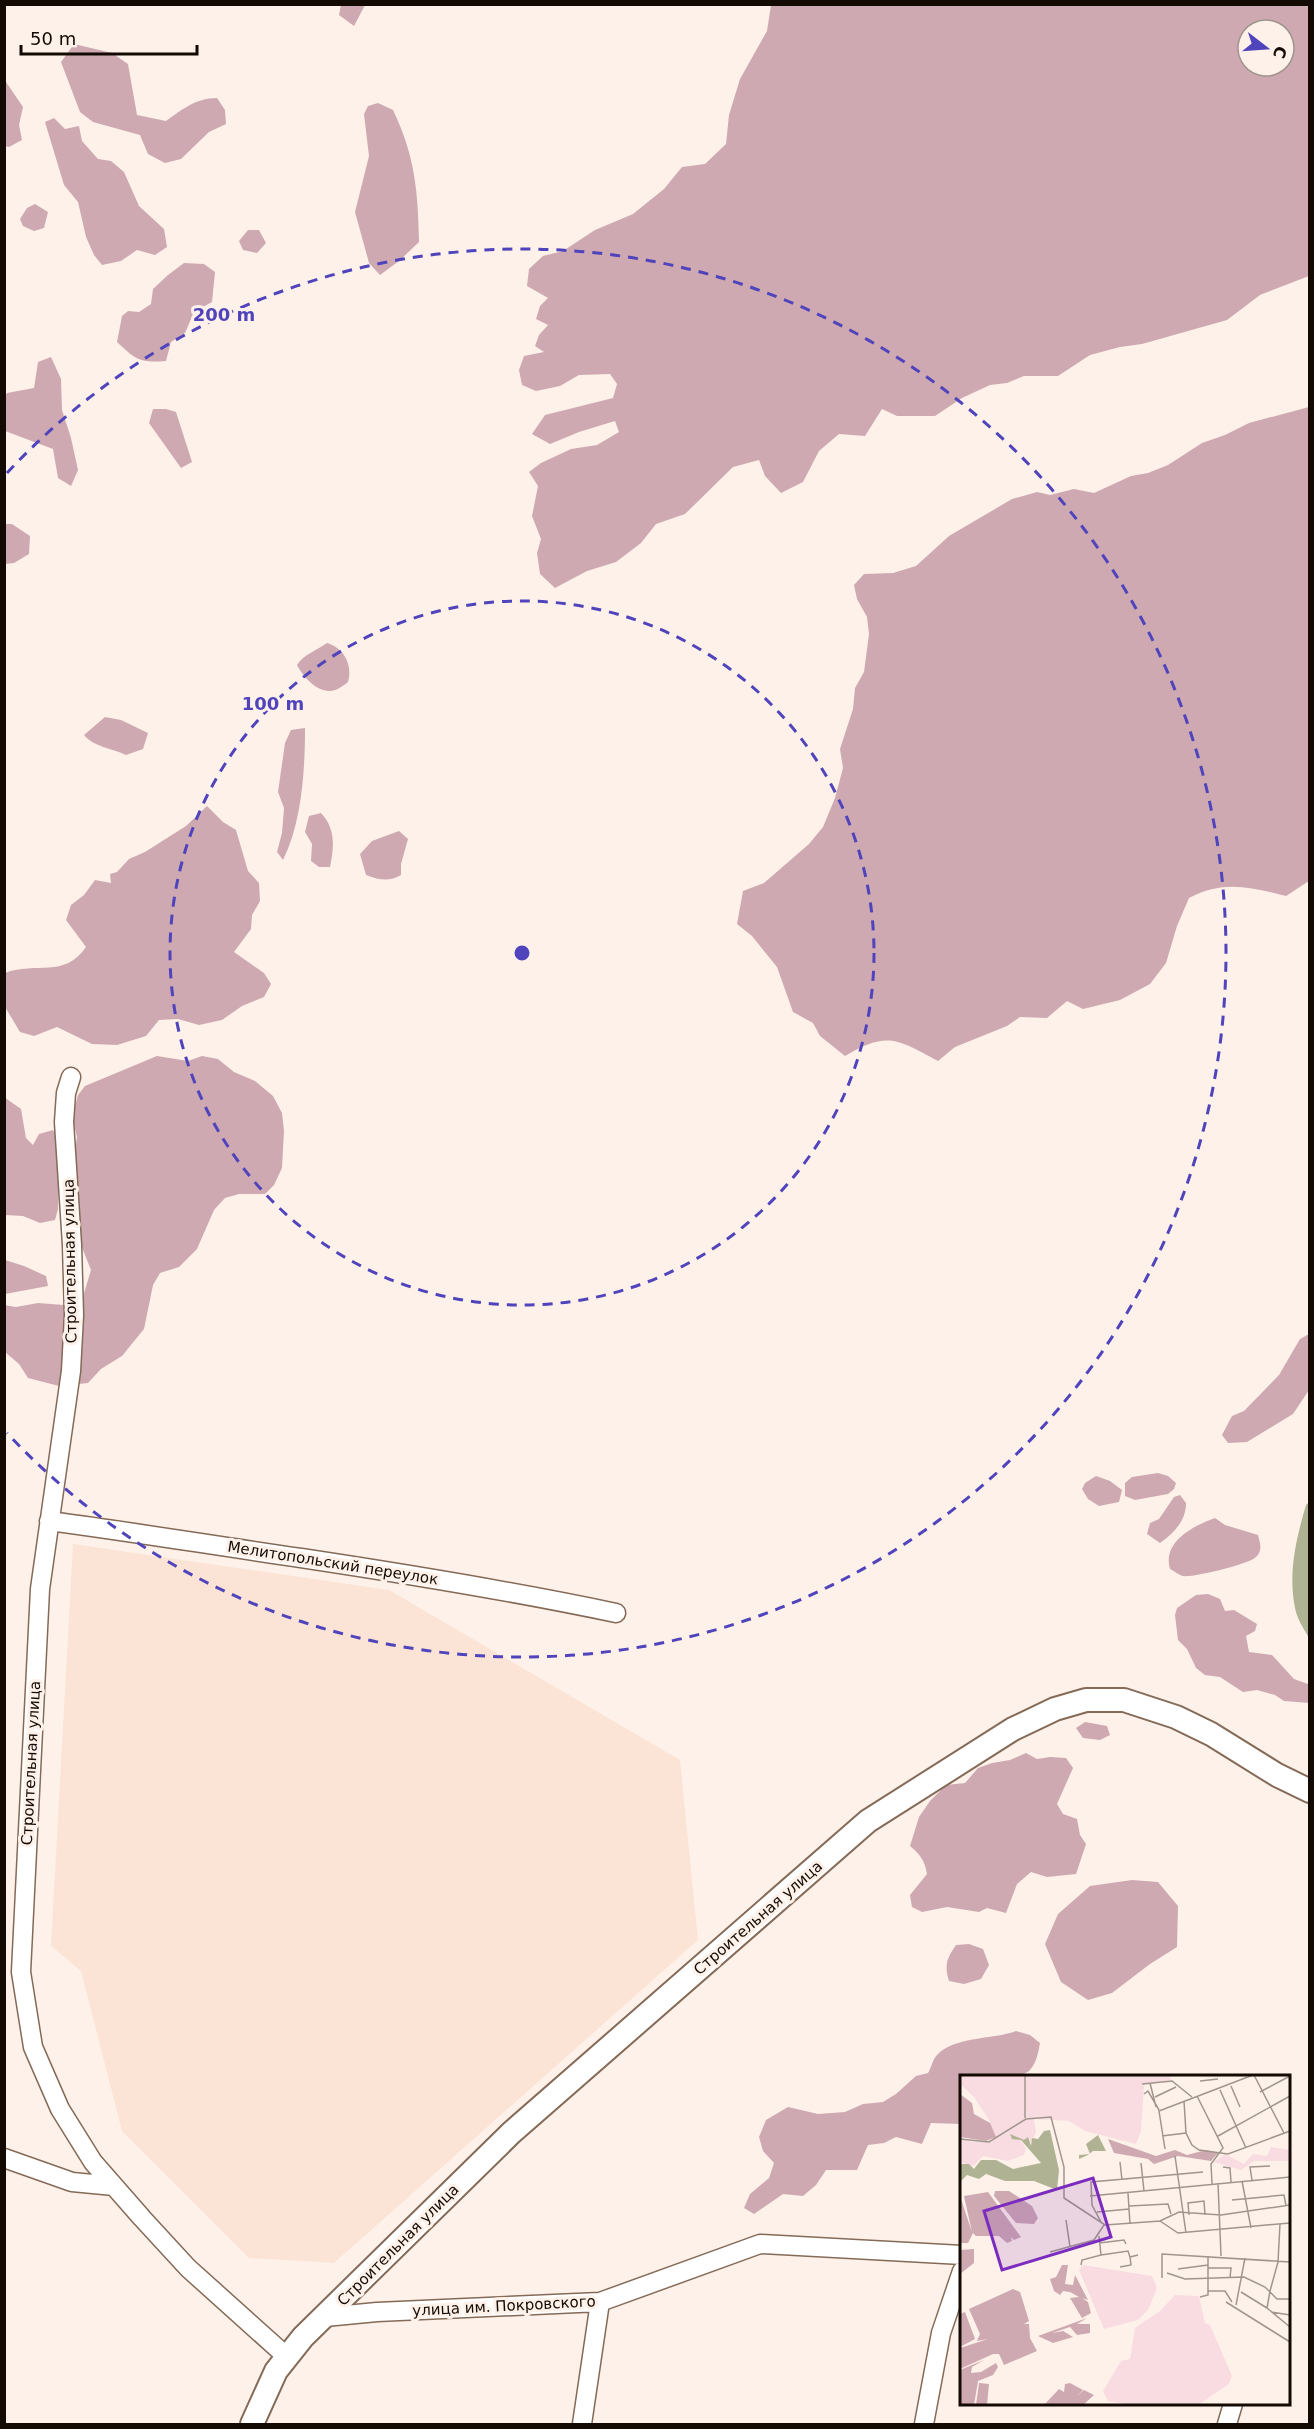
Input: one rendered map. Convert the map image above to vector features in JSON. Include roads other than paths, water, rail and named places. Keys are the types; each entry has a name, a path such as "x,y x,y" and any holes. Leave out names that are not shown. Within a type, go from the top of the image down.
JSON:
{"street":[{"name":"Строительная улица","path":"70,1077 66,1093 64,1122 74,1315 71,1371 40,1589 21,1972 33,2047 55,2099 93,2162 188,2268 286,2356"},
{"name":"Мелитопольский переулок","path":"49,1521 152,1534 417,1576 616,1613"},
{"name":"Строительная улица","path":"252,2424 276,2371 286,2356 511,2133 868,1821 1013,1729 1055,1709 1086,1700 1124,1700 1152,1708 1194,1725 1277,1775 1310,1791"},
{"path":"4,2158 72,2182 114,2186"},
{"name":"улица им. Покровского","path":"325,2317 377,2312 600,2302 760,2244 960,2255"},
{"path":"924,2424 941,2333 960,2277"},
{"path":"582,2424 600,2302"},
{"path":"1227,2424 1232,2405"}]}
